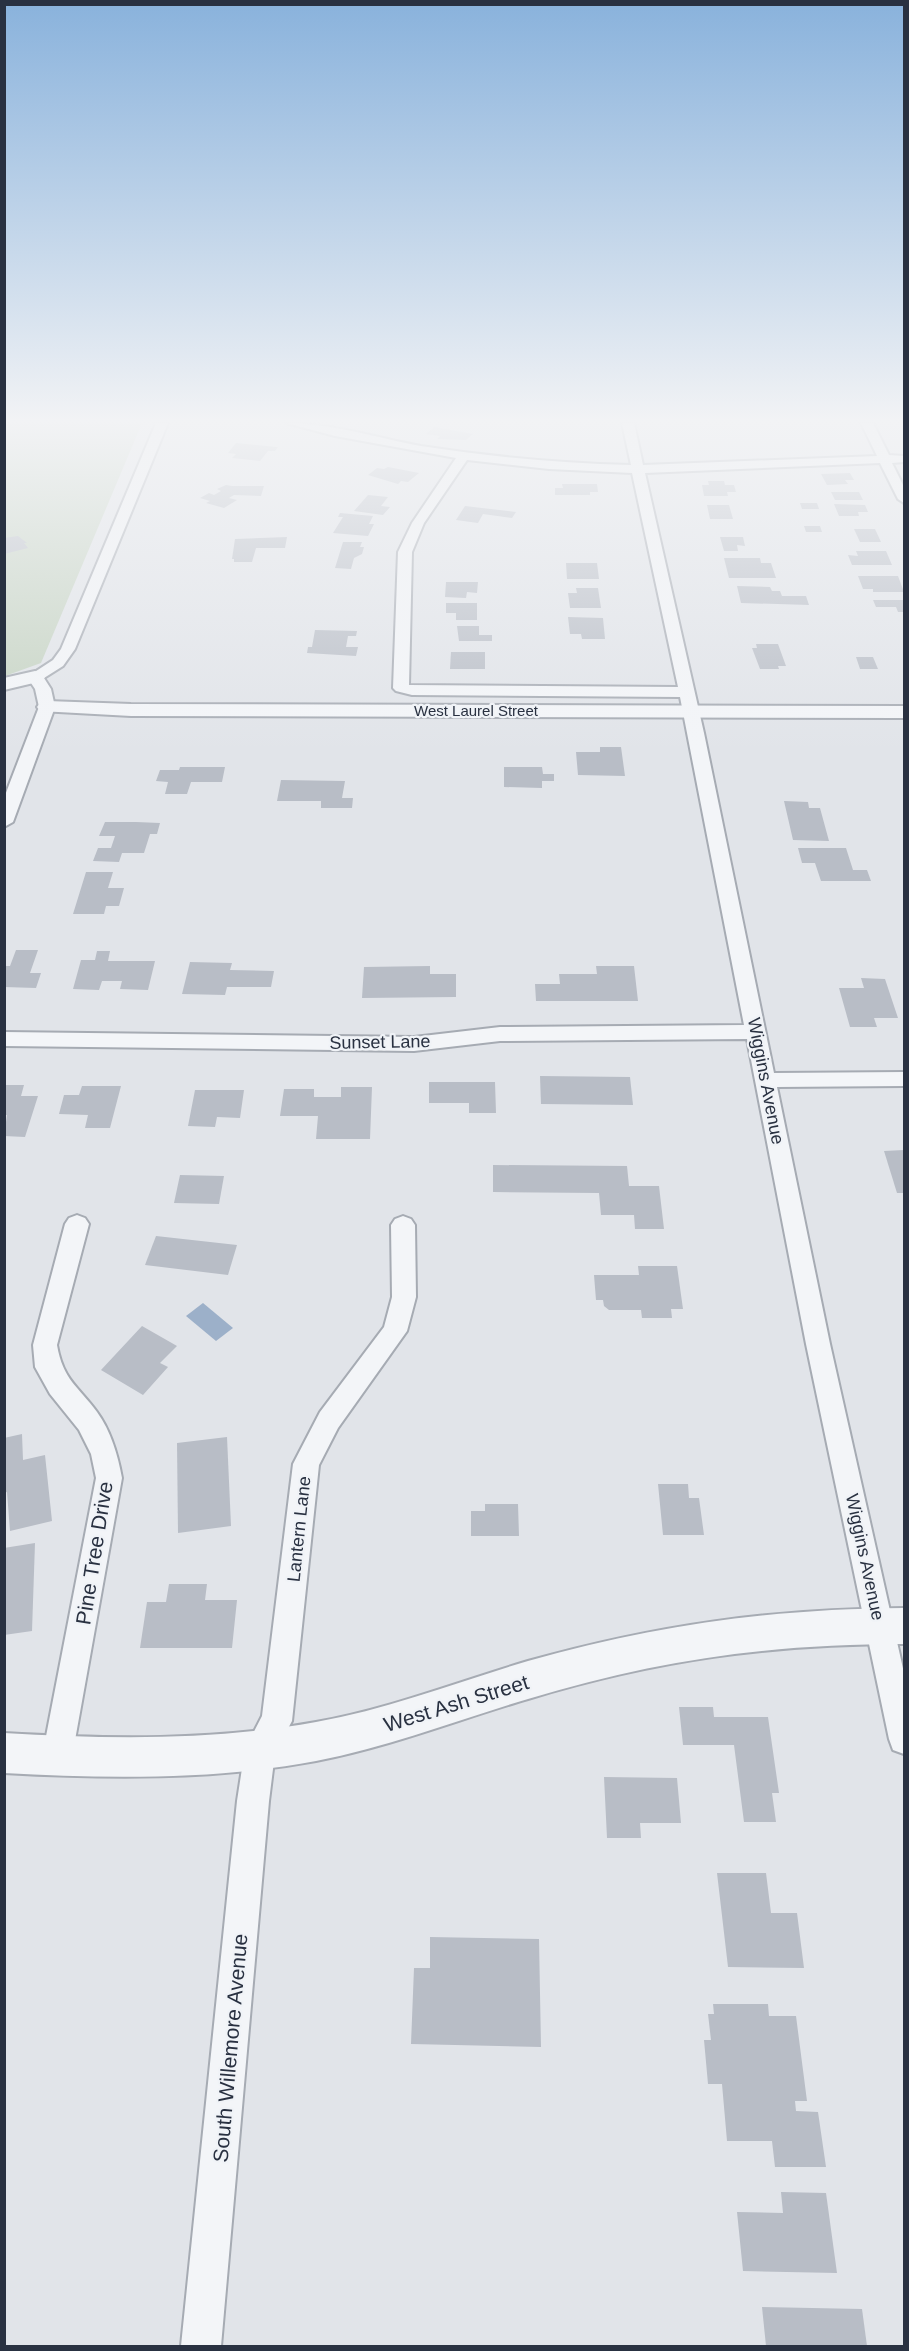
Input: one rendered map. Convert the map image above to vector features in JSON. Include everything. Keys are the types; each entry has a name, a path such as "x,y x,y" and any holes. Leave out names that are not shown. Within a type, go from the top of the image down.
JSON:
{"street":[{"path":"4,684 35,677 58,663 68,649 116,533"},
{"name":"West Laurel Street","path":"414,533 405,552 401,688 904,712"},
{"name":"Wiggins Avenue","path":"652,533 756,1032 818,1344 892,1626 904,1739"},
{"path":"4,822 47,707 42,689 35,677"},
{"name":"West Laurel Street","path":"47,707 131,710 688,701 708,692"},
{"name":"Sunset Lane","path":"4,1039 414,1044 500,1034 756,1032"},
{"path":"765,1080 904,1080"},
{"name":"Pine Tree Drive","path":"57,1757 109,1478 104,1454 89,1422 59,1386 48,1367 46,1356 45,1345 77,1224"},
{"name":"Lantern Lane","path":"260,1749 277,1721 306,1464 329,1420 395,1331 404,1297 404,1225"},
{"name":"West Ash Street","path":"4,1753 57,1757 164,1756 260,1749 357,1733 528,1680 660,1647 749,1633 892,1626"},
{"name":"South Willemore Avenue","path":"201,2346 260,1749"}],"green space":[{"path":"5,533 96,533 41,663 5,676"}],"water":[{"path":"203,1303 233,1328 216,1341 186,1316"}],"building":[{"path":"333,533 370,533 368,536"},
{"path":"856,533 877,533 881,542 860,542"},
{"path":"18,536 27,543 24,543 28,548 4,554 4,538"},
{"path":"287,537 285,548 256,548 252,562 234,562 232,559 235,539"},
{"path":"720,537 743,537 745,546 737,545 738,551 724,551"},
{"path":"343,542 362,542 360,547 364,547 362,554 354,558 351,569 335,568"},
{"path":"856,551 886,551 892,565 852,565 848,555 858,556"},
{"path":"724,558 760,558 761,563 771,563 776,578 729,578"},
{"path":"566,563 597,563 599,579 567,579"},
{"path":"858,576 898,576 904,592 873,592 873,589 863,589"},
{"path":"446,582 478,582 477,593 467,592 466,598 445,597"},
{"path":"737,586 770,587 772,591 780,591 782,596 806,596 809,605 741,603"},
{"path":"576,588 598,588 601,608 570,608 568,593 577,593"},
{"path":"873,600 904,600 904,616 903,612 898,612 896,607 876,607"},
{"path":"446,603 477,603 477,620 456,620 456,613 446,613"},
{"path":"568,617 603,618 605,639 582,639 581,634 570,634"},
{"path":"457,626 479,626 479,635 492,635 492,641 459,641"},
{"path":"315,630 357,631 356,636 348,636 346,647 358,647 356,656 307,653 308,647 312,647"},
{"path":"756,644 778,644 786,666 778,666 779,669 760,669 752,648 757,648"},
{"path":"451,652 485,652 485,669 450,669"},
{"path":"856,657 873,657 878,669 860,669"},
{"path":"600,747 621,747 625,776 578,775 576,752 600,752"},
{"path":"180,767 225,767 222,782 191,782 187,794 165,794 168,782 156,781 160,770 179,770"},
{"path":"504,767 542,767 543,774 554,774 554,781 542,781 542,788 504,787"},
{"path":"281,780 345,781 342,798 353,798 352,808 321,808 321,801 277,801"},
{"path":"784,801 808,802 809,808 820,808 829,841 793,840"},
{"path":"105,822 160,823 157,834 150,834 144,853 122,853 119,862 93,861 98,848 111,848 115,836 99,836"},
{"path":"798,848 846,848 853,870 867,870 871,881 821,881 815,863 802,863"},
{"path":"86,872 113,872 108,888 124,888 119,906 106,906 104,914 73,914"},
{"path":"16,950 38,950 30,973 41,973 36,988 4,987 4,966 10,966"},
{"path":"97,951 110,951 108,961 155,961 148,990 120,989 122,981 102,981 99,990 73,989 81,960 95,960"},
{"path":"190,962 232,963 230,970 274,971 271,987 227,987 225,995 182,994"},
{"path":"430,966 430,974 456,974 456,997 362,998 364,967"},
{"path":"596,966 634,966 638,1001 536,1001 535,984 560,984 559,974 597,974"},
{"path":"861,978 885,979 898,1018 874,1018 877,1027 850,1027 839,988 864,988"},
{"path":"540,1076 630,1077 633,1105 541,1104"},
{"path":"429,1082 495,1082 496,1113 469,1113 469,1103 429,1103"},
{"path":"4,1085 24,1085 21,1096 38,1096 25,1137 4,1136 7,1115 4,1115"},
{"path":"82,1086 121,1086 110,1128 85,1128 88,1115 59,1114 64,1095 79,1095"},
{"path":"341,1087 372,1087 370,1139 316,1139 318,1116 280,1116 284,1089 314,1089 314,1097 341,1097"},
{"path":"195,1090 244,1090 240,1118 217,1117 215,1127 188,1126"},
{"path":"904,1150 904,1193 897,1193 884,1151"},
{"path":"493,1165 627,1166 629,1186 659,1186 664,1229 635,1229 634,1215 601,1215 599,1193 493,1192"},
{"path":"180,1175 224,1176 219,1204 174,1203"},
{"path":"156,1236 237,1245 228,1275 145,1265"},
{"path":"638,1266 677,1266 683,1309 671,1309 672,1318 642,1318 641,1310 609,1310 604,1306 603,1300 596,1300 594,1275 639,1275"},
{"path":"142,1326 177,1346 160,1363 168,1367 143,1395 101,1370"},
{"path":"22,1434 23,1460 45,1455 52,1521 10,1531 7,1492 4,1493 4,1438"},
{"path":"227,1437 231,1526 178,1533 177,1443"},
{"path":"658,1484 688,1484 689,1498 699,1498 704,1535 663,1535"},
{"path":"485,1504 518,1504 519,1536 471,1536 471,1511 485,1511"},
{"path":"35,1543 32,1631 4,1635 4,1548"},
{"path":"169,1584 207,1584 205,1600 237,1600 232,1648 140,1648 147,1602 166,1602"},
{"path":"679,1707 713,1707 714,1717 768,1717 779,1793 772,1793 776,1822 744,1822 734,1745 683,1745"},
{"path":"604,1777 677,1778 681,1823 640,1823 641,1838 607,1838"},
{"path":"717,1873 766,1873 771,1913 797,1913 804,1968 728,1967"},
{"path":"430,1937 539,1939 541,2047 411,2044 414,1968 430,1968"},
{"path":"713,2004 768,2004 769,2016 796,2016 807,2101 795,2101 796,2111 818,2112 826,2167 775,2167 772,2141 727,2141 722,2084 708,2084 704,2040 711,2040 708,2014 714,2014"},
{"path":"781,2192 826,2193 837,2273 743,2271 737,2212 783,2213"},
{"path":"762,2307 862,2309 867,2346 766,2346"}]}
